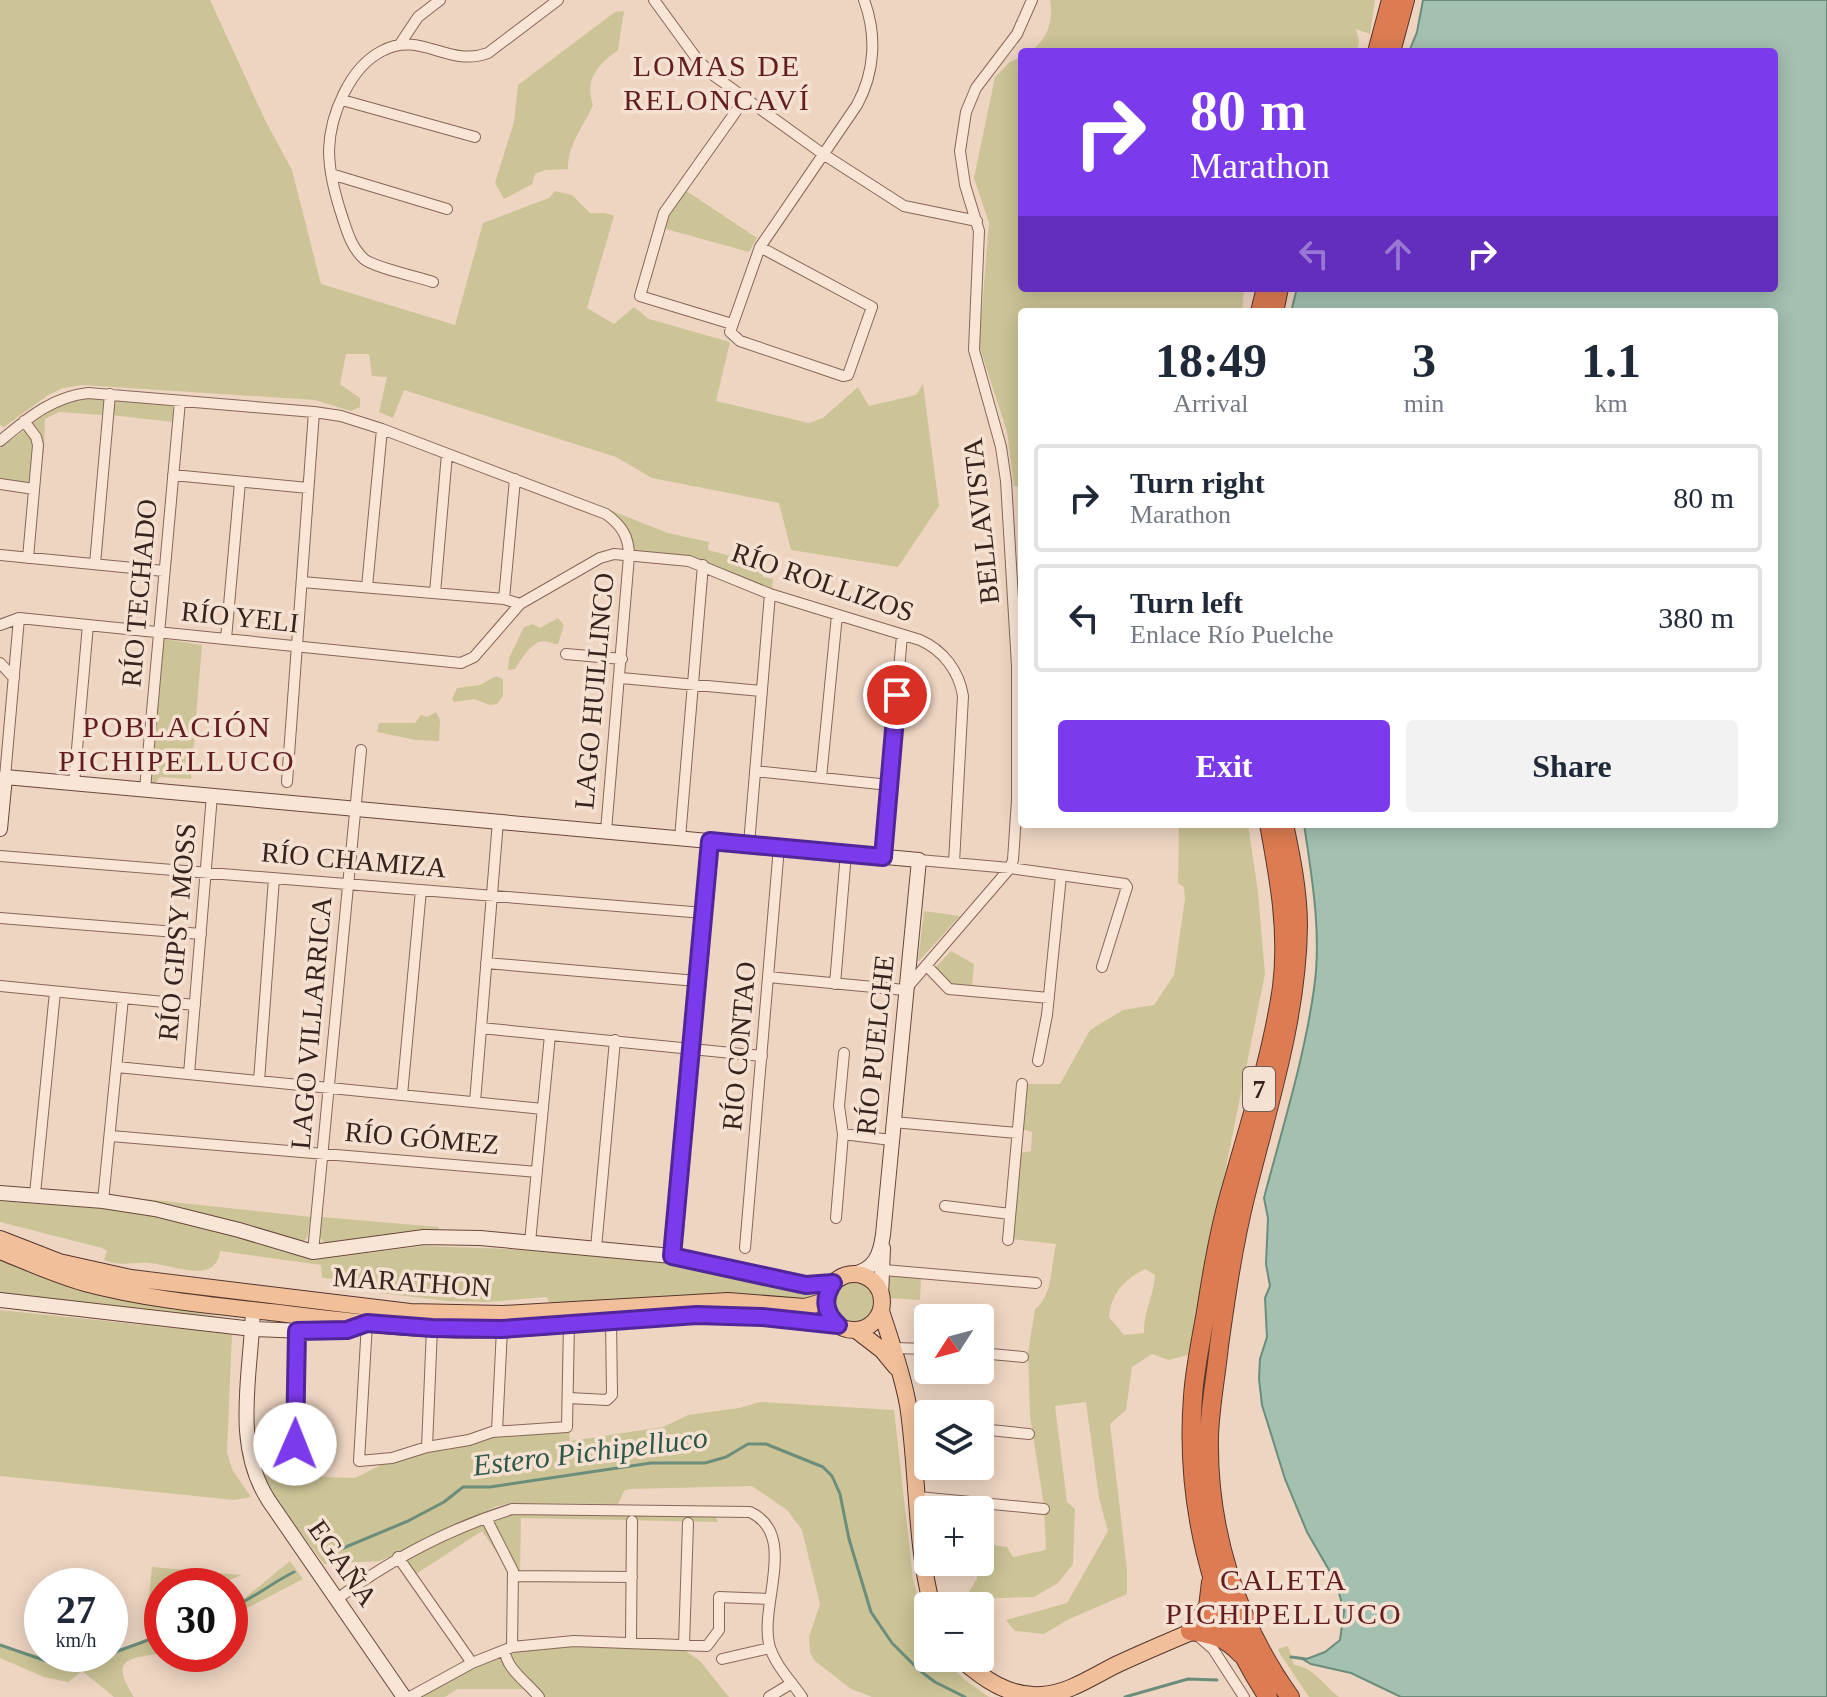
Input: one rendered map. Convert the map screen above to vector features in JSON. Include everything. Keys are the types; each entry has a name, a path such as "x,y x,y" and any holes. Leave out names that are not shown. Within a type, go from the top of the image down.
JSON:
{"highway":[{"path":"1378,48 1391,0"},
{"path":"1392,48 1405,0"},
{"name":"7","path":"1270,828 1283,903 1282,987 1218,1242 1193,1395 1194,1485 1210,1567 1234,1614 1290,1697"},
{"name":"7","path":"1268,1697 1247,1662 1234,1614 1217,1530 1209,1469 1209,1436 1211,1401 1233,1246 1284,1048 1295,986 1298,909 1285,828"},
{"path":"1210,1567 1208,1607 1190,1631 1223,1639 1247,1662"}],"main road":[{"name":"MARATHON","path":"0,1239 59,1262 90,1270 394,1311 472,1315 708,1302 805,1307 828,1294"},
{"name":"MARATHON","path":"0,1251 62,1276 105,1288 367,1323 502,1329 611,1319 729,1315 838,1325"},
{"path":"854,1274 872,1280 881,1304 869,1326 856,1330 838,1325 828,1314 828,1294 843,1277 854,1274"},
{"path":"235,1291 245,1298 253,1310 273,1295"},
{"name":"RÍO PUELCHE","path":"881,1304 903,1380 918,1496"},
{"name":"RÍO PUELCHE","path":"856,1330 888,1356 903,1380"},
{"path":"979,1672 998,1686 1036,1696 1069,1688 1190,1631 1234,1614"}],"street":[{"path":"400,44 418,17 440,0"},
{"path":"433,282 365,261 350,242 331,174 331,138 342,100 363,65 377,54 400,44 427,47 457,57 480,56 558,0"},
{"path":"654,0 704,67 744,100 904,206 977,221"},
{"path":"732,329 760,247 857,105 870,74 872,29 864,0"},
{"name":"BELLAVISTA","path":"1010,868 1017,800 1016,629 1005,469 973,343 979,253 977,221 960,162 962,126 976,88 1017,34 1032,0"},
{"path":"342,100 475,137"},
{"path":"744,100 664,213 640,296 732,329 740,341 843,376 848,375 857,357 872,307 760,247"},
{"path":"331,174 447,209"},
{"path":"0,441 44,407 66,397 88,393 341,416 610,517 626,536 629,556"},
{"path":"95,564 110,394"},
{"name":"RÍO TECHADO","path":"145,789 180,401"},
{"path":"287,782 314,412"},
{"path":"24,421 38,445 28,558"},
{"path":"367,587 382,429"},
{"path":"435,593 447,454"},
{"path":"173,475 308,488"},
{"path":"504,599 515,479"},
{"path":"226,639 240,482"},
{"path":"0,484 34,489"},
{"path":"0,555 164,571"},
{"name":"RÍO ROLLIZOS","path":"474,657 520,604 604,556 670,559 703,565 770,594 927,643 941,654 959,680 963,704 954,863"},
{"name":"LAGO HUILLINCO","path":"606,831 629,556"},
{"path":"680,838 703,565"},
{"path":"302,582 504,599 520,604"},
{"path":"749,844 770,594"},
{"path":"821,778 837,615"},
{"path":"0,829 5,777 3,756 19,618"},
{"name":"RÍO YELI","path":"0,625 19,618 456,664 474,657"},
{"path":"74,783 88,625"},
{"path":"883,857 902,635"},
{"path":"566,654 622,659"},
{"path":"0,663 14,678"},
{"path":"621,678 761,691"},
{"name":"LAGO VILLARRICA","path":"313,1252 361,750"},
{"path":"755,771 889,785"},
{"path":"5,777 1010,868 1125,884 1127,887 1102,967"},
{"name":"RÍO GIPSY MOSS","path":"189,1074 212,795"},
{"path":"475,1102 498,821"},
{"path":"672,1256 710,841"},
{"name":"RÍO CONTAO","path":"745,1248 779,847"},
{"path":"835,984 846,853"},
{"name":"RÍO CHAMIZA","path":"0,856 704,913"},
{"name":"RÍO PUELCHE","path":"881,1304 891,1140 919,860"},
{"path":"976,865 989,876 989,892"},
{"path":"768,977 905,990 1010,868"},
{"path":"1038,1061 1049,998 1061,876"},
{"path":"259,1081 274,878"},
{"path":"402,1095 421,890"},
{"path":"0,918 201,934"},
{"path":"486,963 697,981"},
{"path":"926,965 949,989 1049,998"},
{"path":"0,986 195,1005"},
{"path":"35,1194 55,992"},
{"path":"103,1201 123,998"},
{"path":"481,1028 762,1056"},
{"path":"530,1242 550,1035"},
{"path":"596,1248 615,1040"},
{"path":"836,1218 843,1134 839,1106 844,1053"},
{"path":"117,1067 543,1109"},
{"path":"1008,1240 1022,1084"},
{"path":"893,1122 1017,1133"},
{"path":"843,1134 891,1140"},
{"name":"RÍO GÓMEZ","path":"111,1136 537,1172"},
{"path":"0,1193 103,1201 203,1220 313,1252 424,1237 530,1242 672,1256 806,1285 828,1294"},
{"path":"945,1206 1010,1214"},
{"name":"RÍO PUELCHE","path":"854,1274 874,1263 883,1235"},
{"path":"884,1270 1036,1283"},
{"name":"MARATHON","path":"0,1300 253,1329 339,1331 367,1323"},
{"name":"EGAÑA","path":"253,1310 246,1427 250,1462 262,1491 407,1697"},
{"path":"569,1398 607,1400 612,1395 611,1319"},
{"path":"367,1323 359,1461 392,1458 497,1431 567,1427 569,1323"},
{"path":"427,1447 432,1328"},
{"path":"497,1431 502,1329"},
{"path":"294,1470 297,1331"},
{"path":"894,1348 914,1349"},
{"path":"994,1354 1023,1357"},
{"path":"910,1422 914,1422"},
{"path":"994,1430 1029,1434"},
{"path":"994,1504 1044,1509"},
{"path":"337,1599 398,1557 486,1518 520,1508 750,1512 766,1523 775,1543 770,1648 802,1697"},
{"path":"486,1518 510,1561 514,1576 505,1659 539,1697"},
{"path":"631,1641 632,1521"},
{"path":"684,1645 688,1523"},
{"path":"398,1557 472,1663"},
{"path":"514,1576 632,1577"},
{"path":"407,1697 472,1663 508,1649 546,1642 631,1641 707,1646 719,1630 719,1597 770,1599"},
{"path":"1190,1631 1213,1649 1244,1697"},
{"path":"722,1659 770,1648"},
{"path":"769,1697 792,1683"}],"shaded area":[{"path":"0,0 210,0 265,120 292,170 321,284 455,325 483,223 549,198 555,191 572,195 590,213 614,216 587,308 614,324 634,307 649,319 730,342 716,401 809,423 823,418 858,387 869,406 916,395 923,384 939,506 898,567 791,550 779,503 652,478 616,457 404,390 393,418 379,412 387,377 372,376 369,354 346,354 340,384 360,398 360,407 351,411 315,400 83,385 63,388 48,395 4,427 0,425"},
{"path":"1050,0 1375,0 1370,34 1356,29 1358,48 1034,48 1048,30"},
{"path":"1423,0 1827,0 1827,1697 1401,1697 1351,1673 1304,1660 1325,1652 1340,1640 1344,1611 1333,1577 1307,1532 1285,1479 1262,1405 1259,1379 1260,1359 1267,1337 1265,1298 1270,1286 1266,1264 1268,1218 1264,1198 1299,1068 1316,969 1315,906 1305,828 1778,828 1778,308 1292,308 1296,292 1778,292 1778,48 1411,48"},
{"path":"624,11 618,50 604,61 592,80 593,105 573,143 568,169 545,170 535,174 532,184 504,199 495,183 514,122 518,85 615,12"},
{"path":"1018,58 1018,292 1244,292 1242,308 1018,308 1018,486 1014,486 1007,432 979,345 989,223 974,178 995,77"},
{"path":"685,190 757,238 749,252 666,229 669,214"},
{"path":"94,397 105,401 102,415 59,412 45,419 44,454 39,454 29,423 59,405"},
{"path":"113,399 173,404 173,422 111,415"},
{"path":"26,429 34,445 31,483 0,480 0,448"},
{"path":"610,510 668,533 709,542 708,550 742,559 741,566 763,572 763,577 773,579 772,591 696,559 635,553 625,525"},
{"path":"558,618 564,625 558,644 545,641 535,644 515,669 508,670 509,658 524,627 533,624 540,628"},
{"path":"164,639 202,645 191,779 160,777 154,785 150,785"},
{"path":"496,676 503,679 503,696 497,704 490,705 474,699 454,702 452,699 457,688 480,685"},
{"path":"436,712 440,720 439,741 377,732 379,723 415,723 421,715 427,717"},
{"path":"1179,828 1249,828 1265,974 1188,1355 1169,1360 1152,1354 1132,1367 1126,1410 1110,1424 1127,1594 1067,1620 1044,1634 1015,1631 1006,1620 1067,1603 1108,1531 1099,1498 1086,1402 1055,1406 1067,1502 1075,1509 1073,1564 1058,1583 1034,1597 994,1598 994,1592 969,1592 977,1576 994,1576 994,1545 1007,1547 1013,1557 1046,1550 1044,1506 1030,1416 1028,1353 1035,1309 1048,1288 1056,1244 1012,1239 1020,1153 1031,1151 1032,1132 1022,1129 1027,1084 1060,1084 1090,1030 1123,1010 1154,1005 1174,975 1184,887 1178,883","holes":["1145,1269 1155,1275 1144,1333 1124,1335 1109,1317 1116,1294 1125,1282"]},
{"path":"924,911 960,916 918,961"},
{"path":"951,951 974,964 972,987 953,986 934,969"},
{"path":"108,1195 311,1217 307,1238 301,1243"},
{"path":"0,1201 105,1209 201,1224 313,1260 423,1246 508,1249 664,1262 807,1291 815,1297 809,1301 562,1305 549,1302 547,1297 488,1302 448,1301 347,1289 344,1280 322,1278 321,1265 220,1251 217,1262 202,1270 149,1263 116,1263 104,1260 107,1251 102,1248 0,1222"},
{"path":"322,1217 439,1227 438,1232 325,1244 320,1237"},
{"path":"0,1258 148,1304 227,1318 0,1294"},
{"path":"892,1275 921,1278 920,1300 888,1298 888,1279"},
{"path":"854,1281 869,1287 875,1302 869,1317 854,1323 839,1317 833,1302 839,1287"},
{"path":"0,1310 232,1334 227,1452 232,1469 251,1497 234,1500 0,1476"},
{"path":"760,1402 894,1410 916,1592 914,1592 914,1672 957,1672 989,1697 872,1697 851,1689 815,1661 810,1653 809,1637 820,1604 802,1530 787,1510 752,1486 629,1489 624,1491 618,1504 511,1503 497,1506 380,1561 324,1564 262,1475 355,1478 393,1459 493,1435 569,1429 570,1441 663,1427 688,1415"},
{"path":"516,1513 716,1517 718,1522 521,1518 520,1574 494,1522 497,1518"},
{"path":"483,1523 506,1566 482,1531 416,1574 406,1560"},
{"path":"290,1561 303,1579 248,1608 248,1595"},
{"path":"144,1640 144,1656 128,1662 128,1646"},
{"path":"0,1645 24,1652 24,1668 0,1658"},
{"path":"557,1645 684,1650 700,1661 729,1697 540,1697 533,1689 457,1689 445,1697 424,1697 422,1694 450,1677 512,1651"},
{"path":"1288,1646 1294,1665 1313,1673 1339,1697 1309,1697 1279,1652 1278,1649"},
{"path":"32,1672 81,1672 68,1682"},
{"path":"83,1672 123,1672 134,1697 114,1697"}],"waterway":[{"name":"Estero Pichipelluco","path":"329,1554 408,1521 444,1502 463,1487 490,1487 651,1463 705,1463 726,1457 748,1444 766,1444 823,1467 832,1476 840,1494 849,1539 871,1612 892,1643 919,1670 965,1697"},
{"name":"Estero Pichipelluco","path":"248,1600 294,1572"},
{"name":"Estero Pichipelluco","path":"0,1645 55,1664 74,1667 144,1642"},
{"name":"Estero Pichipelluco","path":"1291,1657 1306,1659"},
{"name":"Estero Pichipelluco","path":"1125,1697 1188,1679 1217,1680"}],"district":[{"name":"LOMAS DE RELONCAVÍ","path":"717,82"},
{"name":"POBLACIÓN PICHIPELLUCO","path":"177,743"},
{"name":"CALETA PICHIPELLUCO","path":"1284,1596"}],"route":[{"path":"295,1444 297,1331 330,1332 367,1323 502,1329 697,1315 762,1317 838,1325 828,1314 825,1301 833,1283 806,1285 672,1256 710,841 883,857 897,695"}]}
